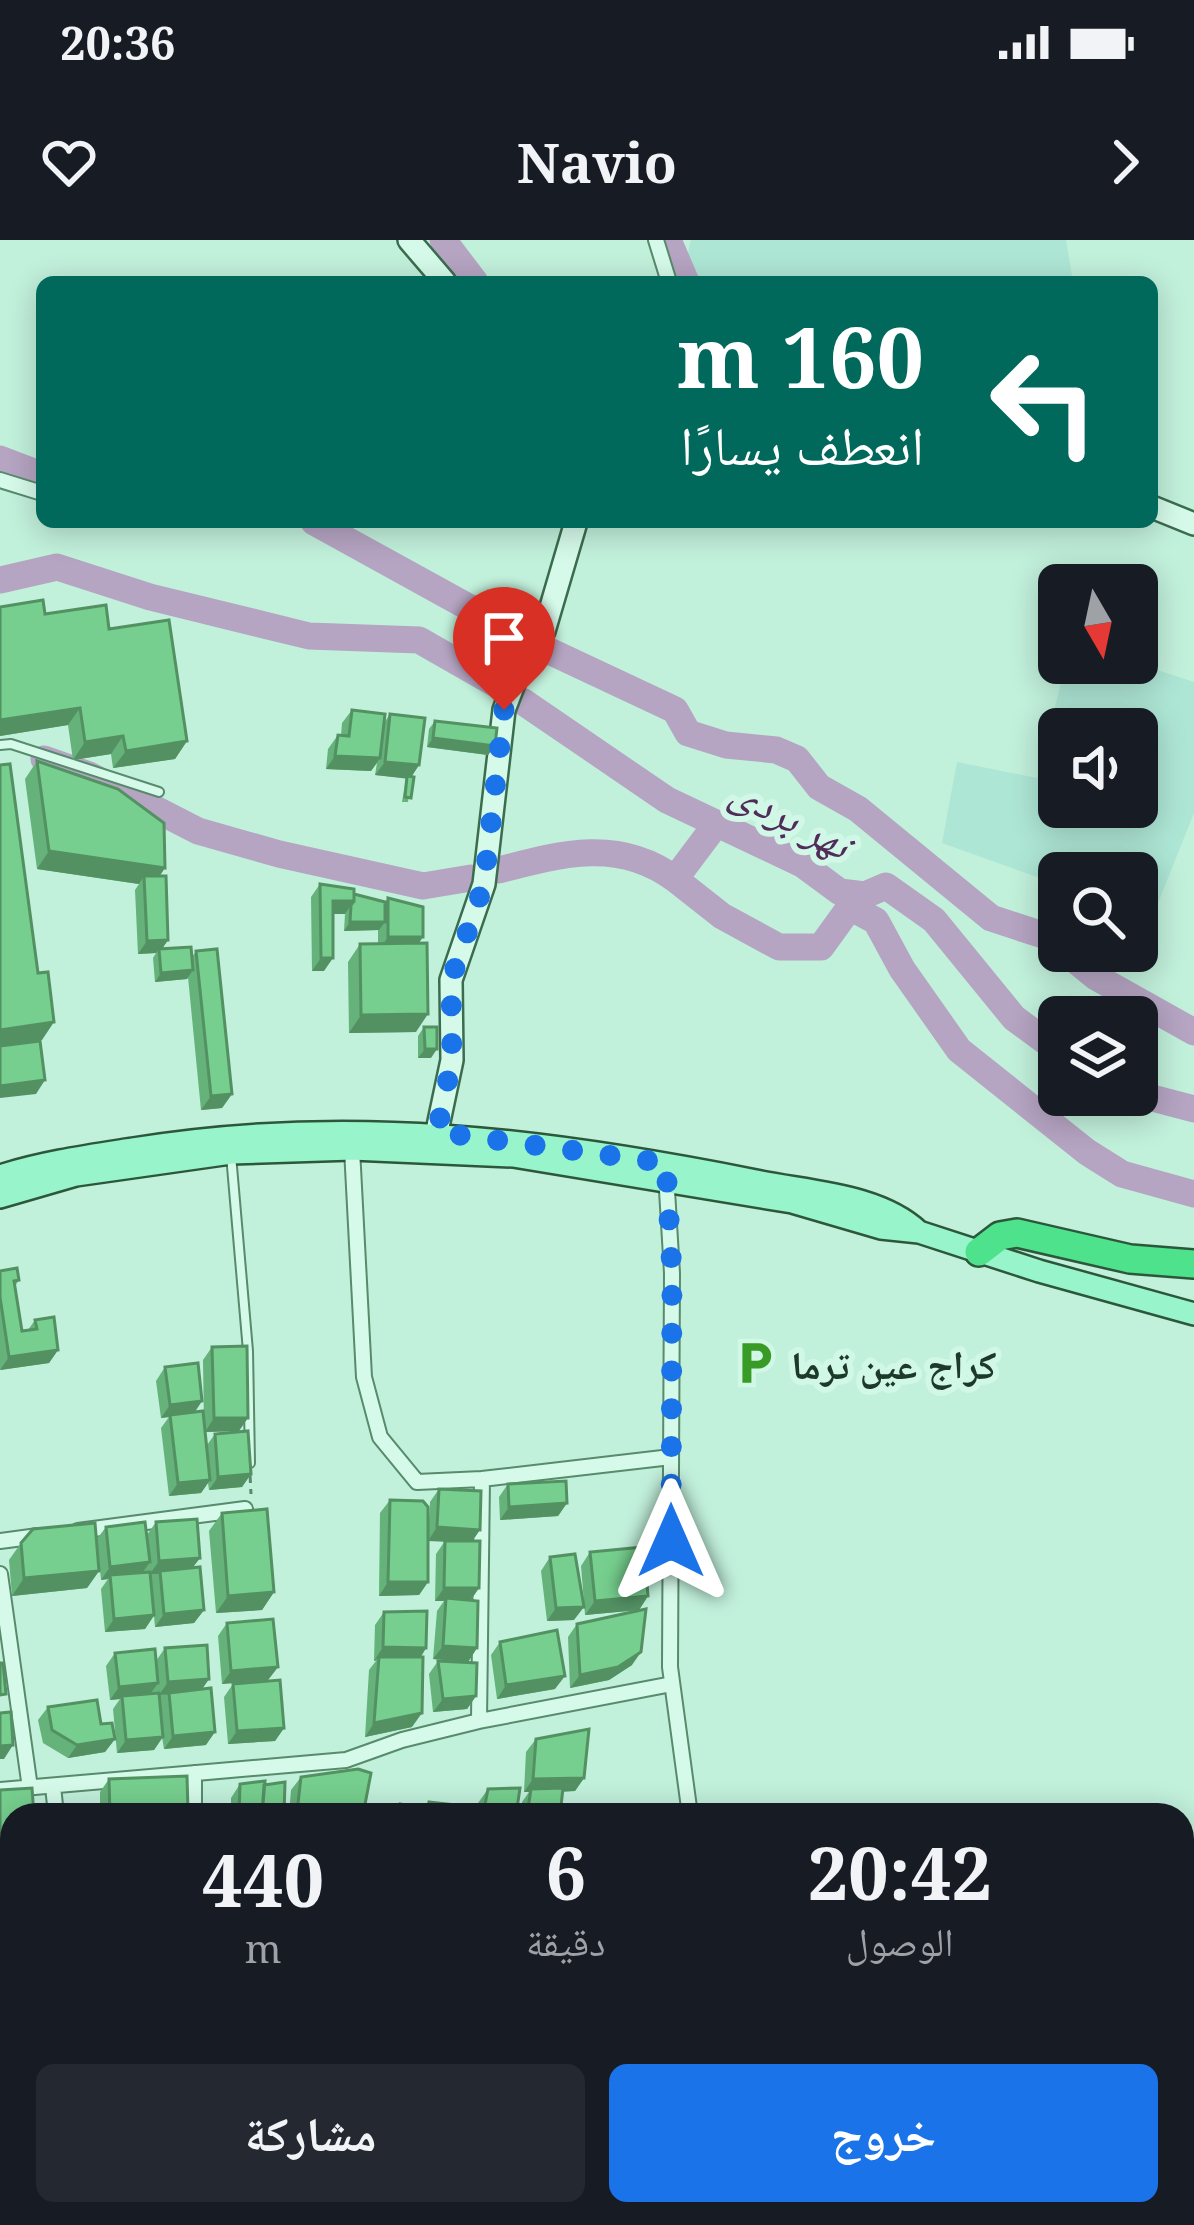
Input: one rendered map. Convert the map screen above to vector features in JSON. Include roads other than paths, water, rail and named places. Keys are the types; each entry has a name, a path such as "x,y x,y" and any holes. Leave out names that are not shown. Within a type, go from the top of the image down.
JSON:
{"highway":[{"path":"979,1252 992,1240 1017,1233 1130,1259 1194,1264"}],"main road":[{"path":"0,1176 41,1164 240,1134 298,1130 435,1142 561,1162 666,1172 881,1228 919,1232 1194,1314"},
{"path":"0,1197 76,1175 230,1154 435,1142"}],"street":[{"path":"409,240 440,276"},
{"path":"656,240 667,276"},
{"path":"0,480 36,491"},
{"path":"1158,510 1194,524"},
{"path":"435,1142 452,1060 451,980 484,884 504,710 518,671 544,631 574,528"},
{"path":"352,1149 364,1377 380,1437 417,1482 671,1457"},
{"path":"666,1172 672,1273 672,1684 688,1803"},
{"path":"478,1721 482,1479"},
{"path":"67,1532 245,1509"},
{"path":"0,1541 45,1535"},
{"path":"0,1574 6,1665 30,1788"},
{"path":"0,1790 346,1760 478,1721 672,1684"},
{"path":"194,1773 194,1803"},
{"path":"53,1786 55,1803"}],"lane":[{"path":"0,745 11,744 159,793"},
{"path":"230,1154 248,1352 250,1466"}],"waterway":[{"name":"نهر بردى","path":"443,240 470,276"},
{"name":"نهر بردى","path":"668,240 683,276"},
{"name":"نهر بردى","path":"0,459 36,473"},
{"name":"نهر بردى","path":"325,528 519,635"},
{"name":"نهر بردى","path":"0,580 57,567 150,597 309,636 419,640 503,688"},
{"name":"نهر بردى","path":"545,649 675,710 688,733 726,745 776,750 797,759 819,787 858,809 991,918 1038,933"},
{"name":"نهر بردى","path":"522,701 667,800 802,864 840,892 865,895 886,886 934,920 1014,1018 1038,1036"},
{"path":"44,759 89,775 198,831 279,854 423,886 471,878"},
{"path":"717,823 675,879 722,916 779,947 821,947 850,907 876,921 902,969 959,1050 1087,1152 1122,1174 1194,1194"},
{"path":"499,870 546,858 612,854 654,866 675,879"},
{"name":"نهر بردى","path":"1090,972 1194,1032"},
{"name":"نهر بردى","path":"1158,1100 1194,1109"}],"place":[{"name":"كراج عين ترما","path":"755,1363"}]}
